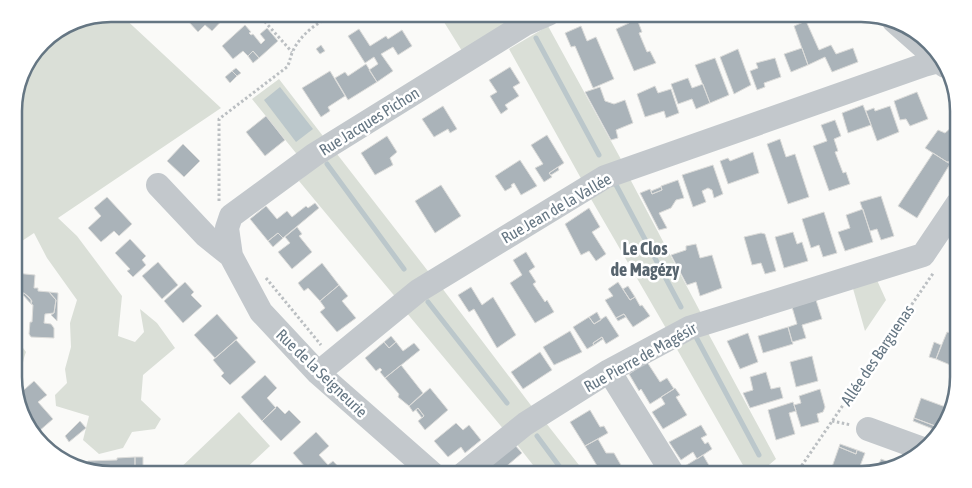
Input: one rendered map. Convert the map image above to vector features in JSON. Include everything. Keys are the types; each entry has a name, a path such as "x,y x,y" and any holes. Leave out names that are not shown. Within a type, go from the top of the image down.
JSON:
{"street":[{"name":"Rue Jacques Pichon","path":"227,228 231,216 314,155 530,22"},
{"name":"Rue Jean de la Vallée","path":"325,367 418,291 605,178 916,68 936,64"},
{"path":"158,185 206,236 231,256"},
{"path":"930,262 950,220"},
{"path":"227,228 231,256"},
{"name":"Rue de la Seigneurie","path":"231,256 261,312 325,367 424,466"},
{"name":"Rue Pierre de Magésir","path":"474,466 525,424 609,371 689,328 930,262"},
{"path":"609,371 668,465"},
{"path":"868,429 916,446"}],"path":[{"path":"265,22 292,52"},
{"path":"227,228 219,219 219,118 287,67 291,60 292,52 306,33 318,22"},
{"name":"Allée des Barguenas","path":"802,465 930,262"},
{"path":"264,275 325,367"}],"shaded area":[{"path":"129,22 221,108 58,218 77,236 122,296 118,336 135,342 144,332 140,309 157,323 175,348 143,375 141,400 161,419 155,429 132,432 123,448 99,454 83,440 89,416 56,406 55,395 67,383 65,369 71,347 70,323 77,300 47,258 34,233 23,241 23,105 29,77 37,62 48,48 62,37 77,29 94,24"},
{"path":"444,22 520,22 462,51"},
{"path":"548,26 623,163 583,182 509,49"},
{"path":"279,79 326,140 300,158 252,99"},
{"path":"280,87 313,129 296,142 264,100"},
{"path":"337,154 431,275 397,299 299,181 319,164"},
{"path":"629,177 703,317 667,330 591,199"},
{"path":"876,278 886,300 865,331 852,285"},
{"path":"442,288 536,412 505,431 406,312"},
{"path":"708,333 776,459 769,465 743,465 674,344"},
{"path":"22,347 26,352 22,369"},
{"path":"239,412 270,446 249,466 182,466"},
{"path":"546,423 579,465 533,465 515,442"}],"building":[{"path":"189,22 220,22 212,31 205,25 198,32"},
{"path":"638,22 642,32 639,33 647,52 650,51 656,63 634,71 616,29 629,23"},
{"path":"806,22 819,50 831,45 836,54 853,48 858,62 832,72 825,57 808,65 794,26"},
{"path":"245,25 251,32 249,33 253,34 261,44 265,40 260,34 267,28 278,41 259,58 253,51 248,56 243,51 233,59 222,46"},
{"path":"581,26 587,41 596,37 614,79 593,88 575,46 571,47 565,33"},
{"path":"359,29 370,46 386,36 388,39 402,30 412,46 398,55 393,47 381,54 393,71 377,82 369,70 378,64 374,57 365,63 348,36"},
{"path":"321,45 325,51 320,54 316,49"},
{"path":"802,48 808,65 791,72 784,54"},
{"path":"738,49 751,85 734,94 720,57"},
{"path":"253,51 259,58 253,63 248,56"},
{"path":"715,58 729,95 710,103 695,65"},
{"path":"775,58 781,77 764,83 765,87 757,90 750,71 758,68 756,63"},
{"path":"366,64 377,82 348,100 335,78 345,72 348,76"},
{"path":"510,67 520,83 513,87 519,96 505,105 508,109 501,114 490,96 497,92 489,80"},
{"path":"236,68 241,73 237,76 232,71"},
{"path":"232,71 237,76 230,83 225,77"},
{"path":"330,71 345,96 328,107 330,111 321,117 302,88"},
{"path":"688,78 692,88 703,84 710,103 696,109 692,99 678,104 671,84"},
{"path":"655,86 658,93 671,89 679,113 666,118 664,111 645,117 637,94"},
{"path":"600,87 605,101 614,104 625,100 633,123 616,130 618,138 611,140 585,92"},
{"path":"917,92 928,119 910,126 906,119 900,120 894,101"},
{"path":"863,105 871,125 848,133 842,113"},
{"path":"443,106 457,129 450,133 448,129 434,137 422,119"},
{"path":"890,106 899,132 877,141 866,111 874,108 875,111"},
{"path":"266,116 285,140 265,156 246,132"},
{"path":"835,120 841,136 834,139 838,151 835,152 843,173 846,172 850,184 829,191 813,146 827,141 821,125"},
{"path":"950,129 950,161 947,162 925,148 938,130 945,133"},
{"path":"547,135 564,163 549,173 552,177 544,182 535,168 543,164 531,145"},
{"path":"387,136 397,152 390,158 393,165 375,175 361,153"},
{"path":"780,139 786,157 795,154 809,197 788,204 767,144"},
{"path":"183,144 200,161 184,177 167,161"},
{"path":"753,152 759,173 728,184 720,161 728,158 730,161"},
{"path":"933,153 950,164 917,218 898,206"},
{"path":"520,160 537,186 521,195 514,183 511,185 512,187 505,191 495,176"},
{"path":"713,165 723,194 714,198 712,190 708,188 702,191 706,202 693,207 682,175"},
{"path":"558,167 559,170 551,175 549,173"},
{"path":"678,180 684,198 676,200 671,208 659,213 667,228 659,230 640,193 650,189 652,194 662,190 661,186"},
{"path":"441,185 461,216 435,233 415,201"},
{"path":"661,187 662,190 652,194 651,191"},
{"path":"881,196 894,236 881,240 877,229 870,231 860,202"},
{"path":"107,197 132,224 119,236 114,231 101,242 88,228 101,216 94,208"},
{"path":"315,203 319,208 283,238 278,233 268,241 250,219 266,206 277,219 287,211 292,217 306,206 308,208"},
{"path":"589,208 600,227 592,232 606,254 596,261 589,251 581,255 565,224"},
{"path":"863,209 873,242 845,251 838,232 850,228 846,215"},
{"path":"824,212 837,253 823,257 819,245 811,248 802,219"},
{"path":"297,227 302,234 299,236 312,252 292,269 278,252 290,243 285,237"},
{"path":"793,232 797,244 802,242 808,261 784,268 775,237"},
{"path":"278,233 283,238 273,247 268,241"},
{"path":"761,233 765,234 776,271 765,274 761,263 752,265 744,237"},
{"path":"130,239 146,256 142,260 146,265 133,277 127,271 130,269 115,253"},
{"path":"696,244 700,258 712,255 722,288 700,296 696,282 687,285 671,255 686,250 686,246"},
{"path":"526,252 535,267 529,271 536,282 533,284 545,302 547,300 554,312 535,323 510,283 522,275 513,260"},
{"path":"158,262 178,285 162,299 142,276"},
{"path":"322,263 339,285 320,301 308,288 304,291 298,283"},
{"path":"22,274 35,275 34,288 38,288 38,291 49,292 56,300 54,313 45,314 44,323 51,324 54,328 54,338 31,337 29,334 33,305 29,297 22,293"},
{"path":"185,282 194,292 191,295 202,306 183,323 164,301"},
{"path":"618,282 630,300 635,297 640,306 642,305 650,316 633,327 624,314 616,318 605,300 613,296 608,289"},
{"path":"339,285 348,296 342,301 356,318 337,332 320,312 325,308 320,301"},
{"path":"628,286 635,297 630,300 623,289"},
{"path":"471,287 482,305 493,297 516,335 497,348 474,309 469,312 458,295"},
{"path":"49,292 58,293 57,321 51,315 54,313 56,300"},
{"path":"24,293 31,300 31,304 23,295"},
{"path":"816,300 822,319 802,325 806,338 792,342 788,327 797,324 792,307"},
{"path":"597,312 601,320 594,324 589,317"},
{"path":"217,314 238,338 215,358 194,335"},
{"path":"624,314 626,317 618,321 616,318"},
{"path":"606,316 619,336 606,344 602,337 587,349 573,327 589,317 594,324"},
{"path":"788,327 793,344 763,353 758,336"},
{"path":"570,331 582,352 554,365 543,347"},
{"path":"947,332 950,333 950,365 936,359"},
{"path":"748,333 758,362 740,369 727,341"},
{"path":"391,336 396,342 389,348 384,342"},
{"path":"602,337 603,339 594,345 593,343"},
{"path":"236,340 256,362 230,385 221,376 224,373 213,360"},
{"path":"384,342 389,348 396,342 403,351 414,343 420,350 385,378 380,372 382,370 380,368 376,371 365,358"},
{"path":"934,342 941,345 936,359 929,357"},
{"path":"540,352 552,370 523,389 511,372"},
{"path":"812,356 818,381 796,387 790,362"},
{"path":"647,362 660,382 667,378 674,389 650,404 641,389 639,391 629,374"},
{"path":"401,365 423,393 409,406 398,397 399,394 385,378"},
{"path":"766,372 771,389 780,387 783,398 750,408 743,393 753,390 750,377"},
{"path":"265,375 277,388 267,398 276,408 262,421 241,397"},
{"path":"34,381 47,395 38,402 53,419 40,430 29,411 24,390"},
{"path":"430,388 448,410 425,430 418,421 424,416 418,408 413,412 409,406"},
{"path":"675,388 680,395 676,397 687,415 663,429 652,412 665,404 661,397"},
{"path":"820,389 825,407 823,412 817,414 819,422 801,427 794,405 801,403 799,396"},
{"path":"921,398 944,407 935,426 914,418"},
{"path":"793,402 796,411 789,413 795,434 776,440 768,410"},
{"path":"277,406 285,414 289,410 301,422 281,441 262,421"},
{"path":"418,408 424,416 422,418 416,410"},
{"path":"590,410 600,427 604,426 608,433 585,446 570,422"},
{"path":"914,418 935,426 933,429 913,421"},
{"path":"80,421 86,428 69,442 65,436"},
{"path":"456,423 463,430 469,425 481,440 465,453 461,447 448,457 434,441"},
{"path":"701,425 707,435 701,438 705,444 708,442 712,449 697,459 693,452 681,460 669,442"},
{"path":"316,432 329,446 319,455 328,465 304,466 293,453"},
{"path":"598,439 606,453 614,453 621,465 597,465 585,446"},
{"path":"514,444 522,453 507,465 487,466"},
{"path":"840,444 857,450 856,454 839,447"},
{"path":"839,447 856,454 857,450 865,453 860,465 833,465"},
{"path":"703,455 709,465 686,465"},
{"path":"135,457 143,457 143,466 135,466"},
{"path":"135,457 135,466 111,466 88,462 117,460 117,458"},
{"path":"881,459 887,461 879,464"},
{"path":"333,461 337,466 327,466"}],"waterway":[{"path":"536,38 599,155"},
{"path":"327,164 404,269"},
{"path":"615,183 681,307"},
{"path":"428,302 507,403"},
{"path":"696,337 759,455"},
{"path":"537,436 559,465"}],"district":[{"name":"Le Clos de Magézy","path":"645,258"}]}
